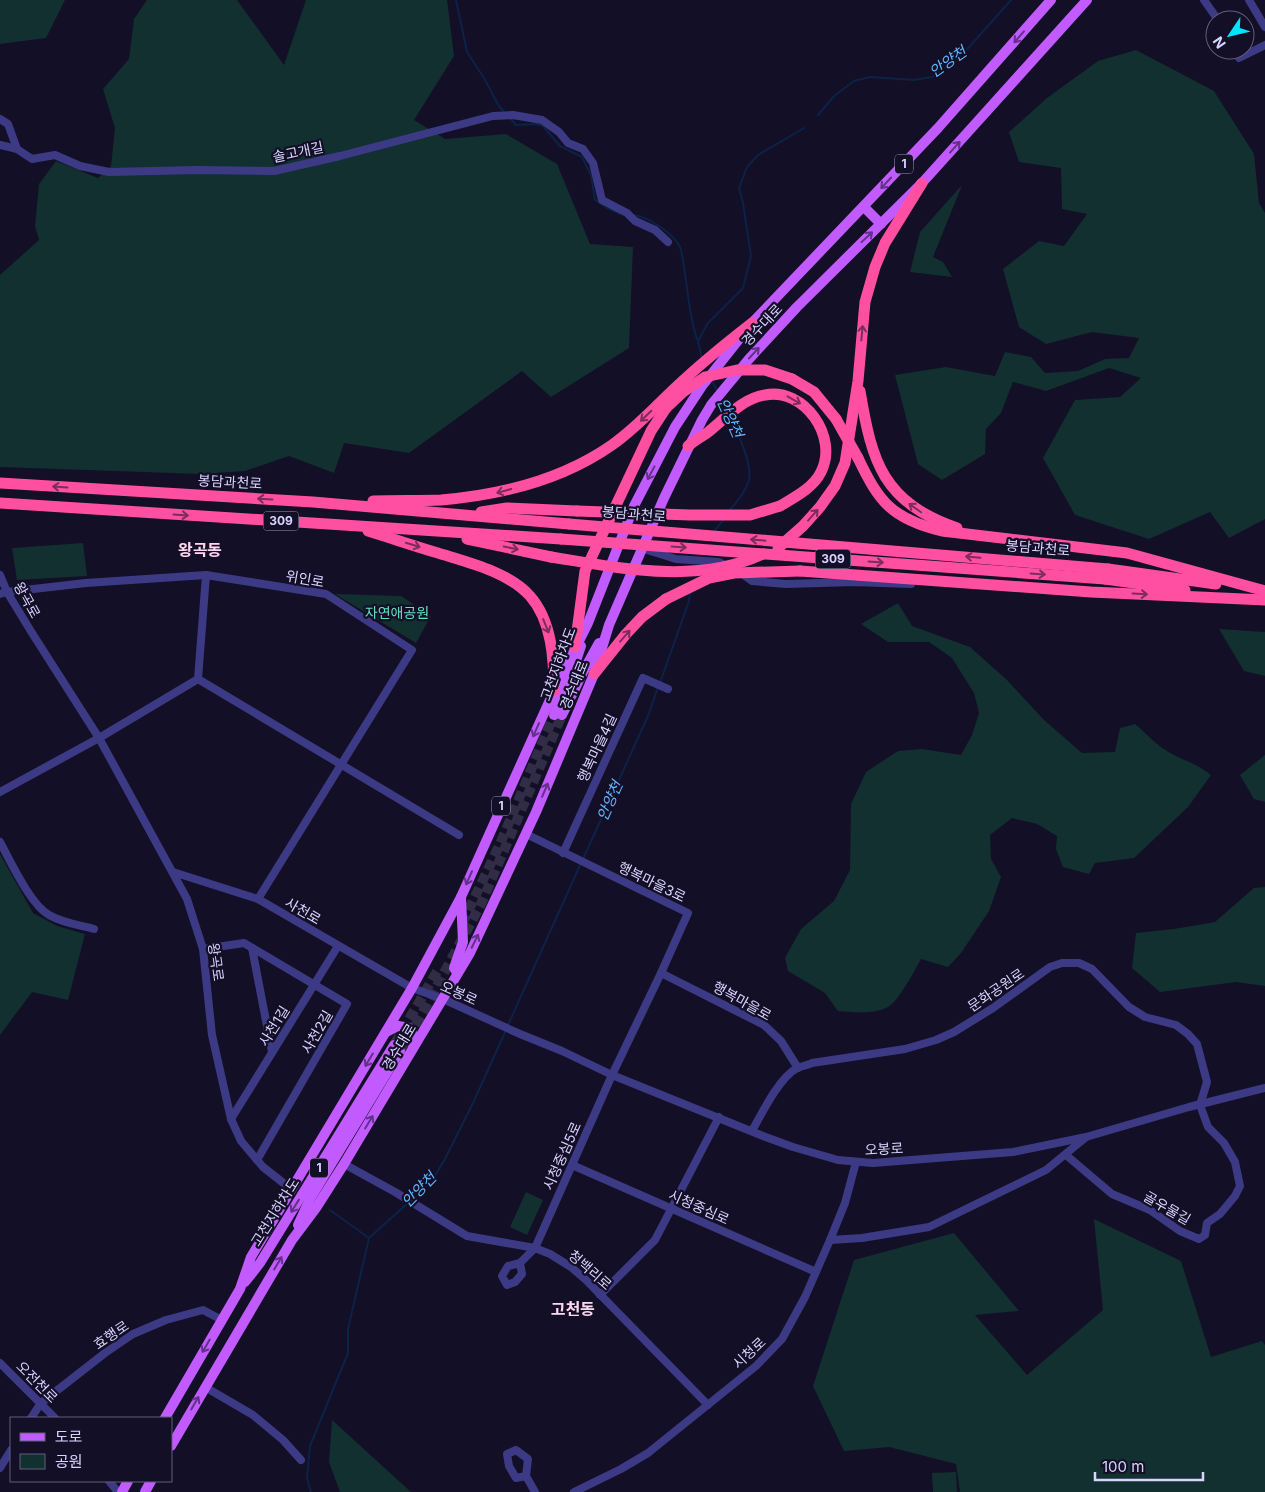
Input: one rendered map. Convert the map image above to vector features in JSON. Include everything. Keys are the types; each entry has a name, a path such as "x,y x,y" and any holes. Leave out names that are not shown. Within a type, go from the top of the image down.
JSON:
{"highway":[{"path":"429,531 551,557 618,568 682,572 721,567 751,560 778,548 820,508 835,486 845,463 858,381 865,302 875,267 885,243 922,183"},
{"path":"313,502 440,500 494,493 533,483 560,473 586,462 613,444 638,424 708,357 752,323"},
{"path":"575,647 585,571 651,431 666,408 683,392 705,377 737,370 765,370 792,379 814,392 836,418 878,496 894,511 923,527 942,531 1127,553 1265,591"},
{"path":"858,381 870,444 888,481 913,508 935,520 975,534"},
{"path":"455,515 507,508 690,515 750,515 780,506 805,492 821,473 826,455 820,426 804,405 788,396 765,395 733,410 688,446"},
{"name":"봉담과천로","path":"0,483 313,502 1107,574 1265,591"},
{"name":"봉담과천로","path":"0,503 1107,574 1265,600"},
{"path":"350,526 480,566 510,580 530,596 541,614 550,637 554,691"},
{"path":"594,674 642,617 666,599 709,578 734,574 800,571 901,580 1091,592 1265,600"}],"main road":[{"name":"경수대로","path":"166,1417 240,1289 251,1257 412,988 461,897 554,691 588,623 634,506 675,427 713,371 752,323 938,128 1051,0"},
{"name":"경수대로","path":"172,1444 292,1240 316,1208 344,1164 462,966 496,900 526,834 594,674 609,625 688,446 712,405 749,359 797,307 922,183 1087,0"},
{"path":"864,207 881,224"},
{"name":"고천지하차도","path":"588,623 558,715 609,625"},
{"path":"461,897 463,942 454,968 456,971 462,966"},
{"path":"386,1032 398,1026 408,1028 415,1041 413,1051"},
{"name":"고천지하차도","path":"240,1289 260,1262 397,1048 310,1199 292,1240"}],"street":[{"path":"1249,0 1265,27"},
{"name":"솔고개길","path":"0,145 17,149 32,159 55,155 80,166 110,172 274,171 349,154 493,116 513,115 542,120 559,132 568,143 583,150 593,163 602,200 627,213 635,221 655,230 668,242"},
{"path":"0,118 8,124 17,149"},
{"path":"643,548 676,559 719,562 737,570 752,580 778,583 854,582 1000,590 1035,590"},
{"name":"왕곡로","path":"0,575 4,593 99,738 187,898 203,949 212,1035 231,1119 241,1141 262,1167 291,1189"},
{"path":"198,679 206,575"},
{"name":"위인로","path":"4,593 86,583 206,575 326,594 412,650 258,899"},
{"name":"행복마을4길","path":"563,852 643,678 668,689"},
{"path":"0,792 99,738 198,679"},
{"path":"198,679 459,835"},
{"name":"행복마을3로","path":"526,834 688,913 612,1075"},
{"path":"0,842 34,903 48,915 60,920 94,928"},
{"name":"사천로","path":"174,872 258,899 412,988"},
{"name":"사천2길","path":"203,949 244,943 348,1004 257,1160"},
{"name":"사천1길","path":"231,1119 338,946"},
{"path":"252,948 272,1052"},
{"name":"문화공원로","path":"752,1131 787,1076 798,1068 812,1063 906,1049 936,1040 954,1032 993,1008 1050,967 1062,963 1079,963 1092,969 1129,1007 1145,1017 1176,1025 1188,1034 1197,1044 1207,1082 1200,1105"},
{"name":"행복마을로","path":"661,973 764,1025 781,1041 798,1068"},
{"name":"오봉로","path":"412,988 443,999 520,1034 562,1050 612,1075 793,1147 838,1160 873,1163 1013,1152 1086,1137 1265,1088"},
{"name":"시청중심5로","path":"535,1248 612,1075"},
{"name":"골우물길","path":"1066,1155 1112,1194 1150,1210 1180,1231 1199,1239 1205,1235 1207,1223 1220,1214 1235,1196 1240,1186 1235,1162 1224,1143 1208,1127 1200,1105"},
{"path":"600,1295 655,1240 719,1117"},
{"path":"830,1240 862,1238 929,1227 1046,1170 1086,1137"},
{"name":"시청로","path":"574,1492 599,1481 648,1453 756,1366 782,1339 805,1297 830,1240 845,1203 856,1162"},
{"name":"청백리로","path":"344,1164 396,1192 466,1236 535,1248 550,1254 571,1267 708,1405"},
{"name":"시청중심로","path":"572,1165 816,1272"},
{"path":"520,1263 535,1248"},
{"name":"효행로","path":"33,1417 41,1403 105,1353 133,1334 166,1320 203,1310 222,1320"},
{"path":"0,1375 3,1366"},
{"name":"오전천로","path":"3,1366 54,1417"},
{"path":"204,1387 253,1415 283,1440 301,1460"},
{"path":"1,1462 10,1451"},
{"path":"526,1476 535,1492"},
{"path":"110,1482 118,1492"}],"green space":[{"path":"0,0 65,0 46,38 0,44"},
{"path":"147,0 237,0 284,65 306,0 447,0 454,56 414,120 445,139 506,134 557,164 590,244 633,247 629,348 551,397 522,371 409,453 344,443 334,473 289,456 245,471 201,474 0,467 0,275 39,240 35,226 39,184 56,161 98,178 111,166 115,128 103,89 129,59 134,19"},
{"path":"1136,50 1214,91 1254,154 1259,203 1265,213 1265,519 1229,538 1210,512 1149,539 1075,515 1043,458 1075,400 1120,397 1141,378 1109,368 1046,391 1013,382 1001,413 986,429 985,454 942,480 918,464 895,375 946,367 995,376 1005,352 1031,357 1045,373 1078,371 1105,359 1129,358 1139,338 1092,332 1046,344 1019,327 1003,269 1039,241 1064,246 1087,214 1062,209 1061,168 1019,162 1009,132 1047,98 1098,61"},
{"path":"962,185 933,257 943,262 952,277 910,272 920,232"},
{"path":"83,543 87,576 17,580 12,548"},
{"name":"자연애공원","path":"335,594 401,596 431,616 416,643"},
{"path":"898,603 912,626 970,647 1007,680 1044,720 1082,753 1115,752 1120,728 1135,724 1167,751 1211,775 1188,807 1134,858 1095,863 1089,874 1063,867 1056,849 1057,836 1037,824 1012,818 990,835 991,859 1001,877 989,911 961,953 948,967 921,959 901,993 892,1004 882,1010 869,1012 838,1011 825,993 788,971 785,958 801,929 834,901 850,870 851,804 866,772 898,751 922,749 961,755 972,735 979,713 974,693 952,658 929,642 888,642 861,624"},
{"path":"1219,629 1265,632 1265,676 1244,671"},
{"path":"1265,755 1265,802 1254,799 1240,775"},
{"path":"0,854 33,913 57,926 85,934 68,1000 32,992 0,1035"},
{"path":"1265,887 1265,986 1236,982 1160,992 1132,968 1136,933 1215,922 1254,888"},
{"path":"526,1192 543,1200 527,1235 510,1227"},
{"path":"1094,1219 1181,1261 1211,1357 1262,1341 1265,1345 1265,1492 960,1492 956,1464 889,1447 844,1451 813,1386 854,1260 954,1233 1019,1311 975,1315 1027,1375 1103,1310"},
{"path":"332,1420 411,1492 340,1492 329,1462"},
{"path":"956,1472 957,1492 933,1492 932,1473"}],"waterway":[{"path":"456,0 467,52 505,113"},
{"name":"안양천","path":"818,115 834,96 854,81 870,77 914,80 932,77 962,55 1011,0"},
{"path":"510,118 516,125 536,124 543,126 560,146 582,157 591,175 595,200 621,214"},
{"name":"안양천","path":"702,358 698,341 708,323 743,288 751,256 739,188 747,167 758,155 804,128"},
{"path":"633,215 660,226 672,236 680,247 690,312 697,339"},
{"name":"안양천","path":"712,381 718,392"},
{"name":"안양천","path":"721,399 727,410"},
{"name":"안양천","path":"730,510 746,488 749,480 744,449 731,419"},
{"name":"안양천","path":"714,532 723,520"},
{"name":"안양천","path":"660,683 689,601 690,592"},
{"name":"안양천","path":"583,859 648,716 658,687"},
{"name":"안양천","path":"508,1025 581,863"},
{"name":"안양천","path":"412,1199 433,1179 445,1159 506,1030"},
{"name":"안양천","path":"311,1492 307,1478 310,1446 348,1353 348,1329 369,1238 409,1202"},
{"path":"330,1210 369,1238"}],"tunnel":[{"path":"462,924 500,844 554,715"},
{"path":"400,1051 481,904 562,715"},
{"path":"394,1045 439,968"}],"district":[{"name":"왕곡동","path":"200,550"},
{"name":"고천동","path":"573,1309"}]}
